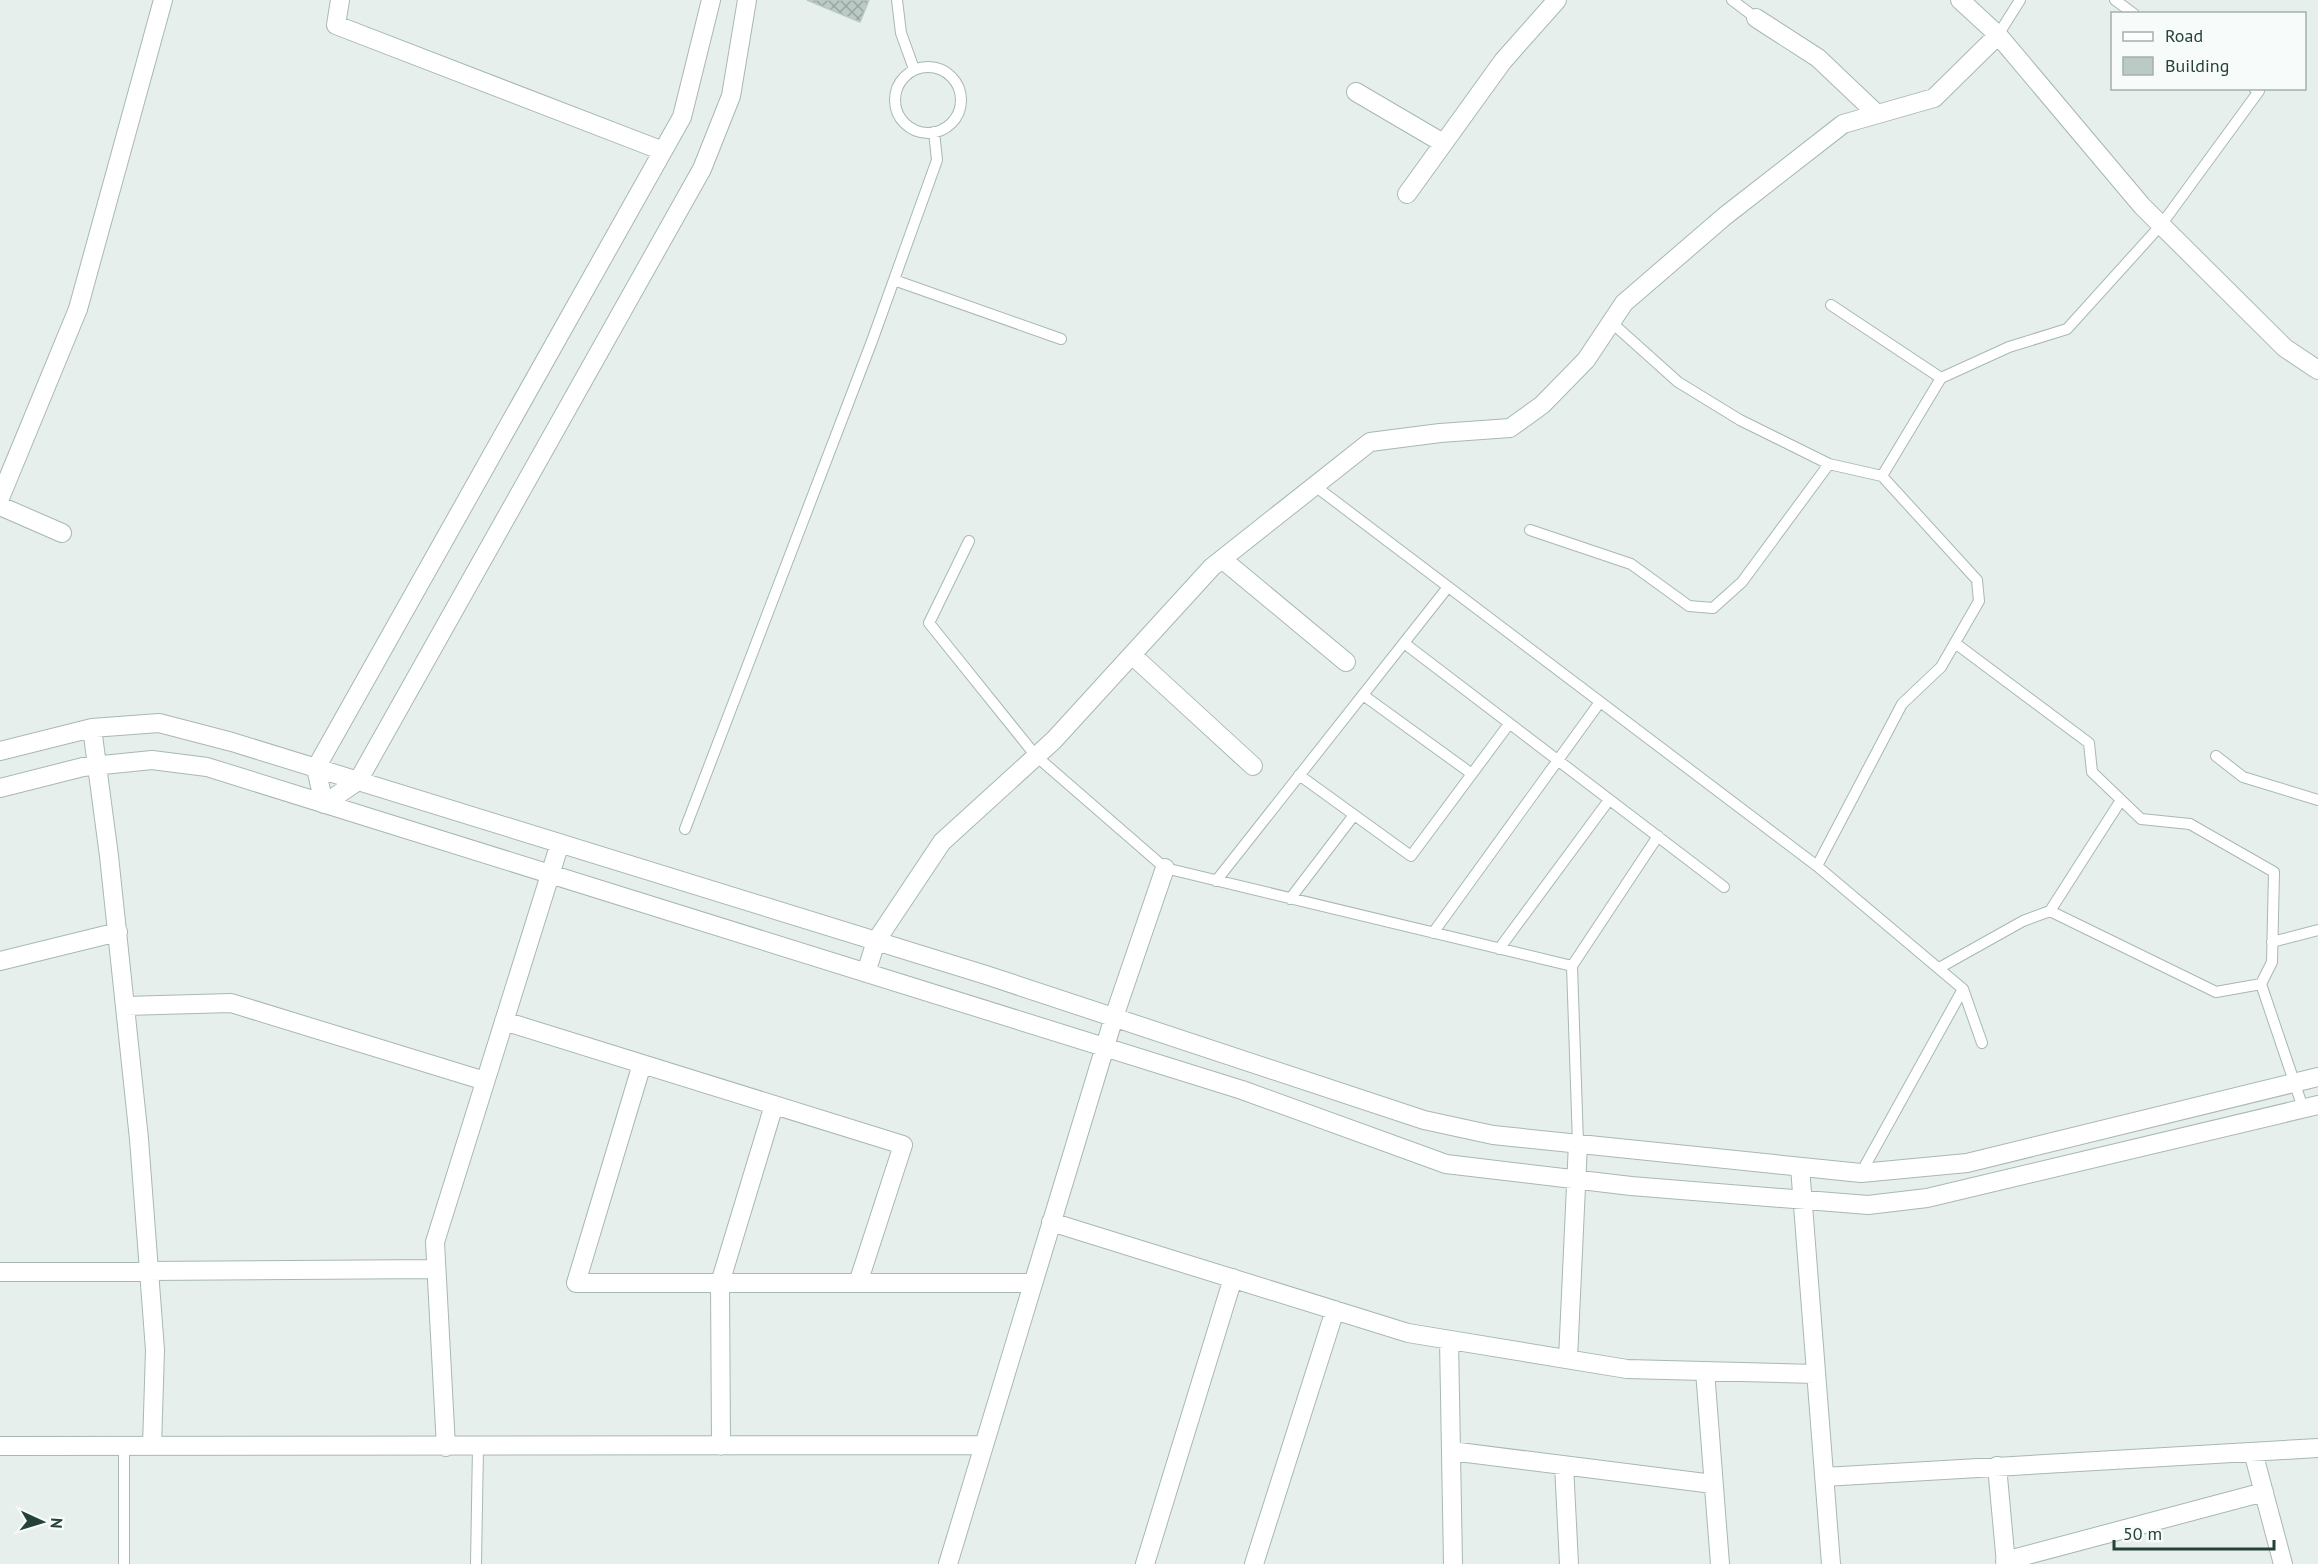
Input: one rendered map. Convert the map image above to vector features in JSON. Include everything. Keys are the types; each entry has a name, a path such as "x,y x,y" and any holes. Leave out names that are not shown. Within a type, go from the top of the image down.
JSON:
{"street":[{"path":"0,498 78,309 162,0"},
{"path":"340,0 336,25 663,151"},
{"path":"324,804 316,768 682,117 711,0"},
{"path":"324,804 358,780 702,169 731,96 747,0"},
{"path":"1407,194 1503,61 1557,0"},
{"path":"1960,0 1998,35 2161,225 2285,348 2318,370"},
{"path":"1756,18 1818,58 1877,114"},
{"path":"866,973 876,941 942,842 1036,756 1222,559 1370,442 1440,433 1510,428 1542,405 1586,360 1624,303 1725,216 1843,124 1934,98 1998,35"},
{"path":"1356,92 1443,143"},
{"path":"0,506 62,533"},
{"path":"1222,559 1346,662"},
{"path":"1132,655 1253,766"},
{"path":"0,751 92,728 159,723 232,742 358,780 876,941 1424,1120 1493,1135 1861,1173 1966,1162 2318,1077"},
{"path":"92,728 118,932 149,1270 155,1350 152,1446"},
{"path":"0,788 97,766 152,760 207,767 1242,1090 1446,1164 1576,1179 1868,1205 1927,1198 2066,1167 2311,1107"},
{"path":"446,1447 435,1242 560,843"},
{"path":"948,1564 1104,1047 1165,868"},
{"path":"0,961 118,932"},
{"path":"125,1006 231,1003 485,1081"},
{"path":"504,1022 903,1145 858,1283"},
{"path":"642,1064 576,1283 1033,1283"},
{"path":"721,1446 720,1283 774,1105"},
{"path":"1568,1359 1578,1143"},
{"path":"1800,1167 1831,1564"},
{"path":"1051,1222 1408,1333 1627,1369 1816,1374"},
{"path":"0,1272 436,1269"},
{"path":"1145,1564 1233,1278"},
{"path":"1254,1564 1335,1310"},
{"path":"1449,1340 1453,1564"},
{"path":"1705,1371 1720,1564"},
{"path":"0,1446 984,1445"},
{"path":"1824,1477 2318,1448"},
{"path":"1451,1451 1713,1484"},
{"path":"2253,1452 2283,1564"},
{"path":"1564,1465 1569,1564"},
{"path":"1997,1467 2006,1562 2264,1492"}],"lane":[{"path":"897,0 901,33 914,69"},
{"path":"1732,0 1756,18"},
{"path":"1998,35 2020,0"},
{"path":"2115,0 2131,12"},
{"path":"928,66 941,69 952,78 959,89 960,103 956,116 947,127 934,132 921,132 908,126 899,116 895,103 896,89 903,77 914,69 928,66"},
{"path":"1882,476 1941,378 2009,347 2067,329 2161,225 2259,91 2257,90"},
{"path":"685,829 894,280 937,160 934,132"},
{"path":"894,280 1061,339"},
{"path":"1831,305 1941,378"},
{"path":"1611,322 1678,382 1740,420 1829,464 1882,476 1977,580 1979,601 1941,667 1902,704 1817,866"},
{"path":"1530,530 1631,564 1689,606 1713,608 1742,582 1829,464"},
{"path":"1315,486 1817,866 1963,989 1982,1043"},
{"path":"969,541 929,623 1036,756 1165,868 1572,966"},
{"path":"1216,880 1449,587"},
{"path":"1404,643 1724,887"},
{"path":"1955,643 2089,743 2092,772 2141,819 2190,824 2274,872 2272,962 2261,984 2295,1082 2311,1107"},
{"path":"1363,695 1472,774"},
{"path":"1433,933 1600,702"},
{"path":"1299,775 1411,856 1509,724"},
{"path":"2216,756 2243,777 2318,800"},
{"path":"1498,949 1609,800"},
{"path":"1939,968 2023,921 2050,911 2121,800"},
{"path":"1290,899 1354,814"},
{"path":"1578,1143 1572,966 1658,836"},
{"path":"2050,911 2216,992 2261,984"},
{"path":"2272,942 2318,930"},
{"path":"1861,1173 1963,989"},
{"path":"124,1446 124,1564"},
{"path":"476,1564 478,1447"}],"building":[{"path":"807,0 869,0 860,22"}]}
